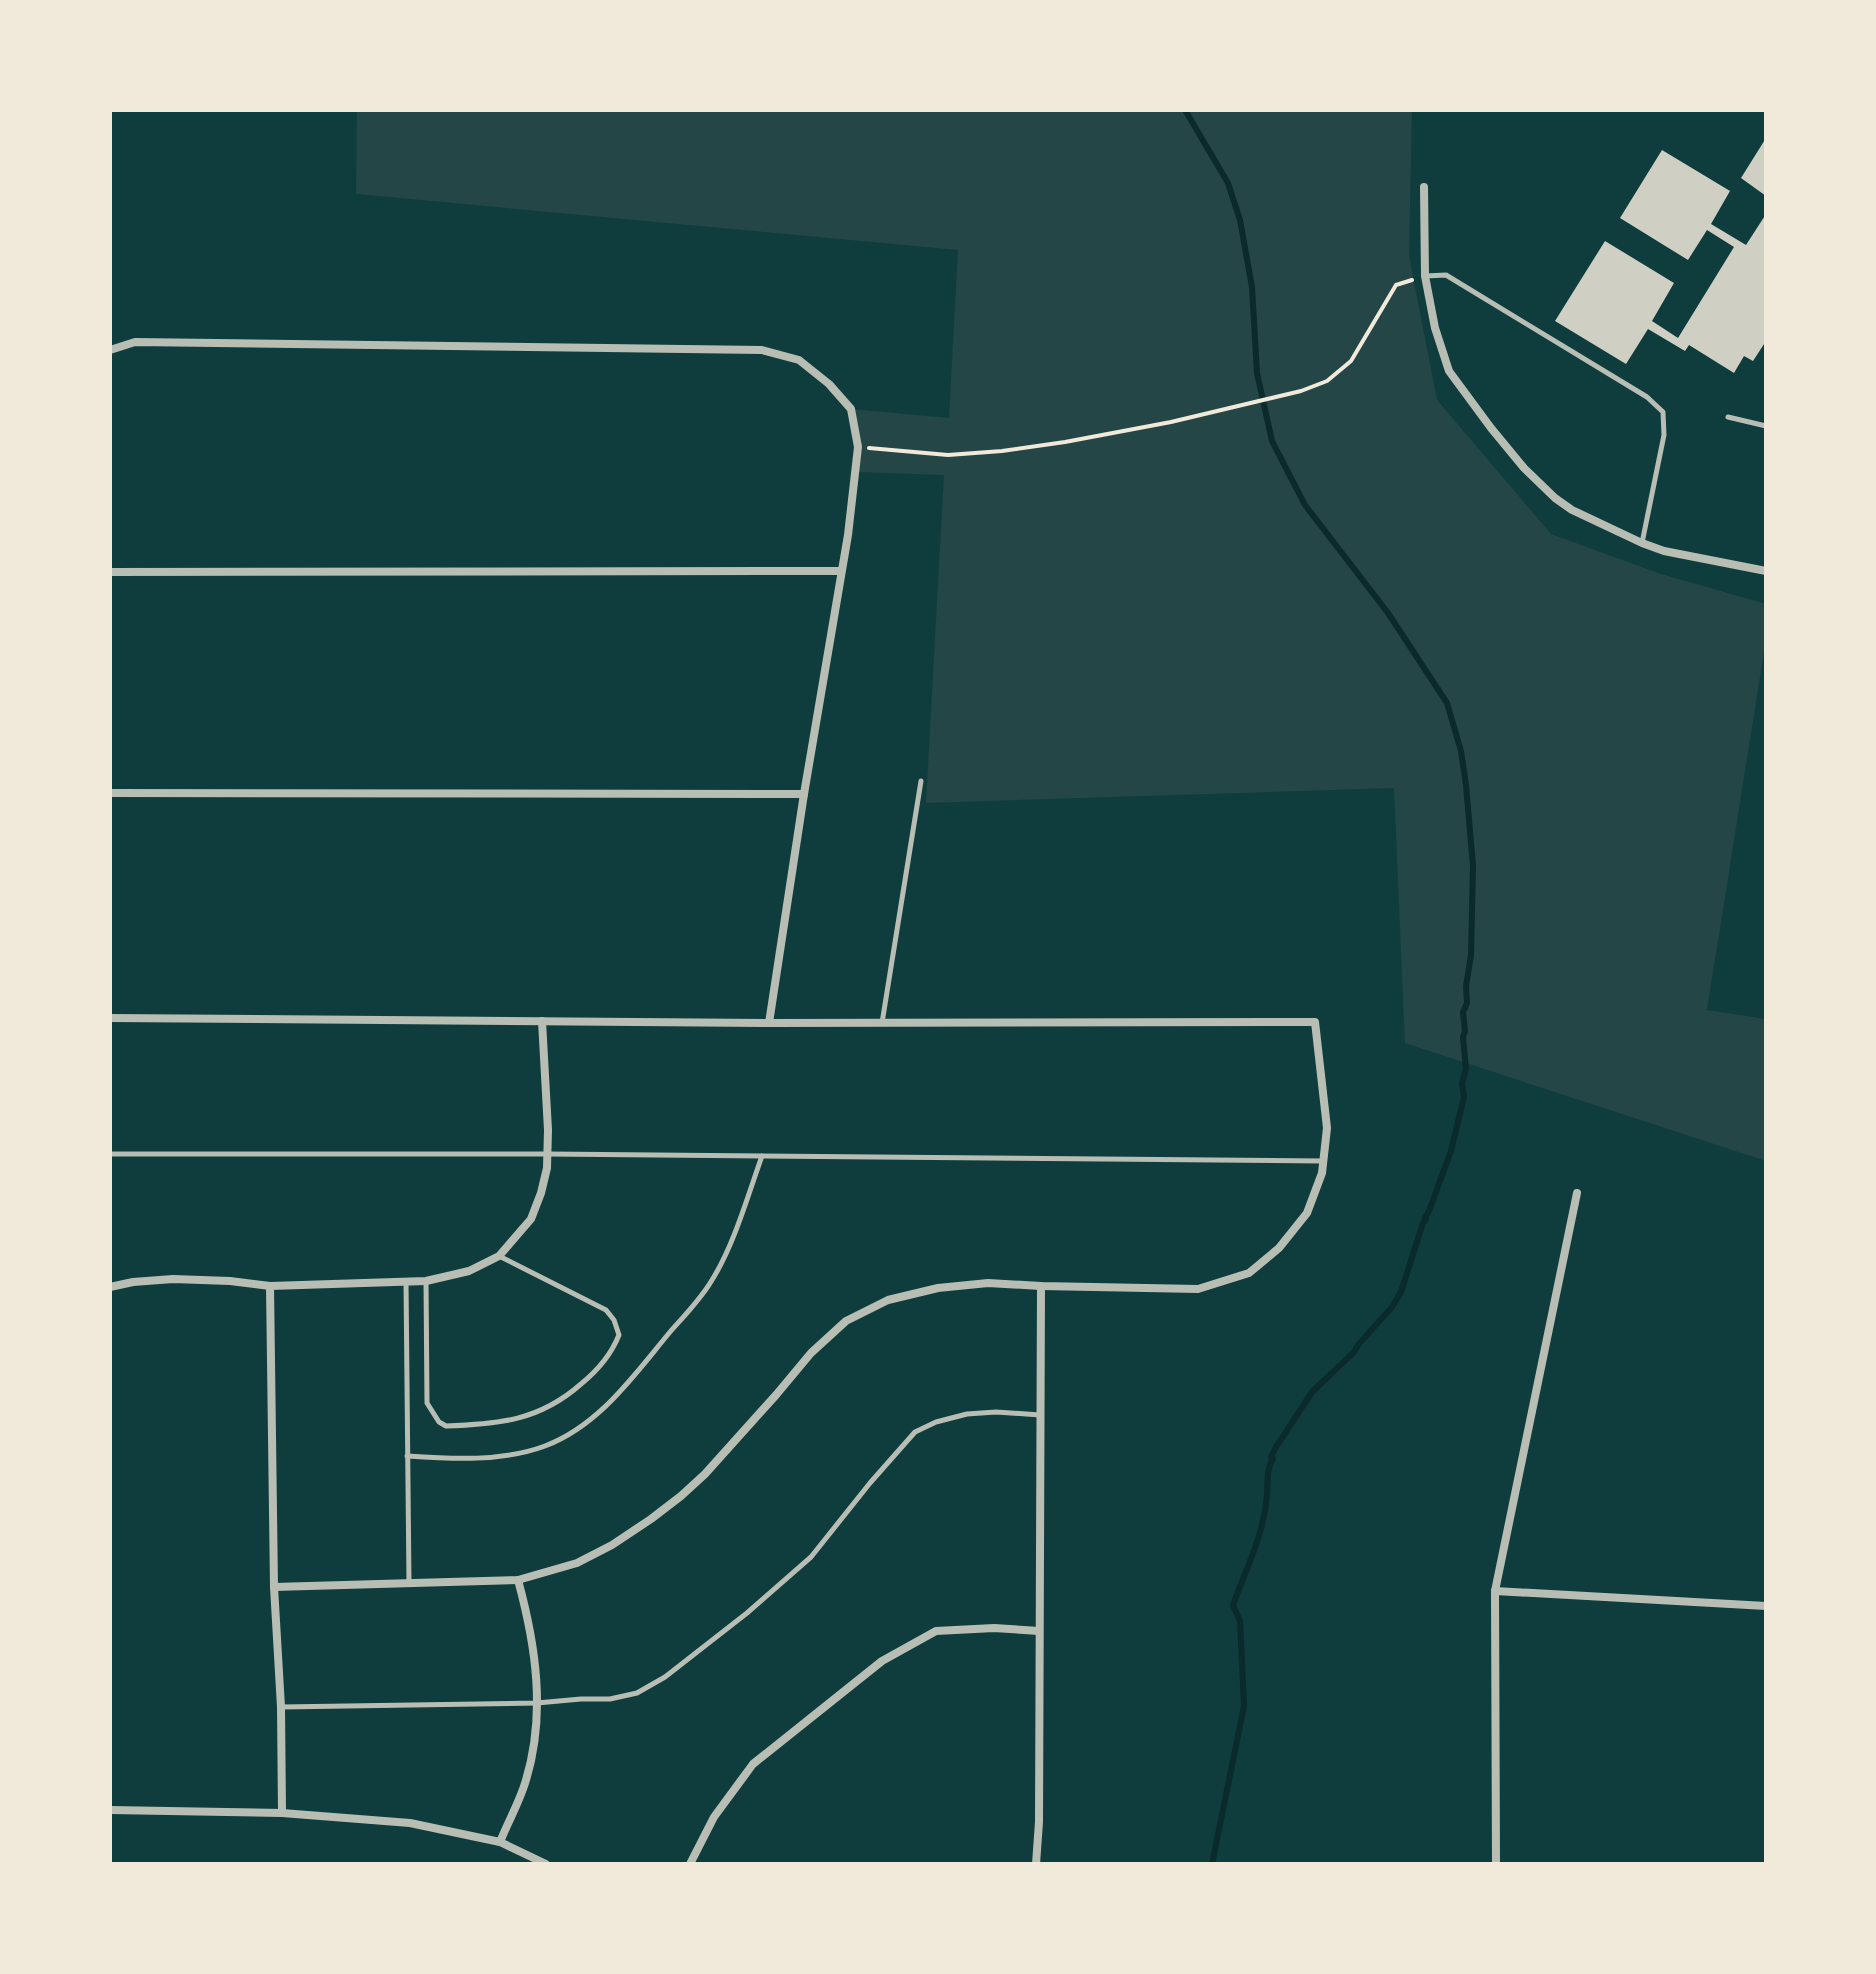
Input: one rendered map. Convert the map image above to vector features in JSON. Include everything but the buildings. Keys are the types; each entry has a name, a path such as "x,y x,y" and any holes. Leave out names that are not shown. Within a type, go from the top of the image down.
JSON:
{"street":[{"path":"1424,187 1425,276 1435,328 1449,371 1524,468 1572,510 1642,543 1664,551 1766,571"},
{"path":"110,350 135,342 762,350 799,360 829,384 851,409 858,447 848,535 769,1023"},
{"path":"110,572 840,571"},
{"path":"110,793 804,794"},
{"path":"110,1018 769,1023 1315,1022 1327,1128 1322,1173 1307,1213 1279,1248 1249,1273 1198,1289 988,1283 938,1288 888,1300 846,1321 811,1353 705,1474 681,1496 612,1545 577,1563 518,1580 274,1587"},
{"path":"110,1287 173,1279 270,1286 426,1281 469,1271 499,1256 531,1219 541,1193 548,1154 542,1021"},
{"path":"1496,1864 1495,1591 1577,1193"},
{"path":"270,1286 274,1587 281,1707 282,1813"},
{"path":"1036,1864 1039,1822 1041,1286"},
{"path":"500,1842 526,1782 536,1737 537,1681 531,1626 518,1580"},
{"path":"1495,1591 1766,1606"},
{"path":"690,1864 714,1817 753,1764 882,1661 936,1631 994,1628 1039,1631"},
{"path":"110,1810 282,1813 410,1823 500,1842 546,1864"}],"lane":[{"path":"1425,276 1446,275 1647,397 1663,412 1664,435 1642,543"},
{"path":"1728,417 1766,426"},
{"path":"882,1023 921,781"},
{"path":"110,1154 548,1154 1323,1161"},
{"path":"407,1456 448,1459 516,1454 546,1446 577,1430 601,1412 712,1281 727,1251 762,1156"},
{"path":"426,1281 427,1403 439,1422 446,1426 508,1421 543,1410 564,1399 593,1374 613,1349 619,1335 614,1320 606,1310 499,1256"},
{"path":"406,1282 409,1584"},
{"path":"281,1707 537,1703 610,1699 637,1693 665,1677 747,1613 811,1557 915,1432 936,1422 967,1414 1040,1415"}],"path":[{"path":"858,447 948,455 1002,451 1171,422 1301,391 1327,381 1351,361 1396,285 1425,276"}],"shaded area":[{"path":"357,110 1412,110 1409,256 1437,400 1551,534 1661,574 1766,604 1766,639 1707,1010 1766,1019 1766,1161 1405,1043 1394,788 926,803 944,475 856,472 858,447 851,409 949,418 958,250 356,194"}],"waterway":[{"path":"1185,110 1228,183 1240,220 1252,287 1257,373 1272,441 1305,505 1388,613 1447,703 1461,751 1473,866 1471,955 1466,986 1467,1003 1463,1012 1464,1097 1451,1151 1425,1217 1401,1292 1354,1352 1312,1392 1271,1457 1262,1524 1233,1605 1240,1621 1244,1706 1212,1864"}]}
